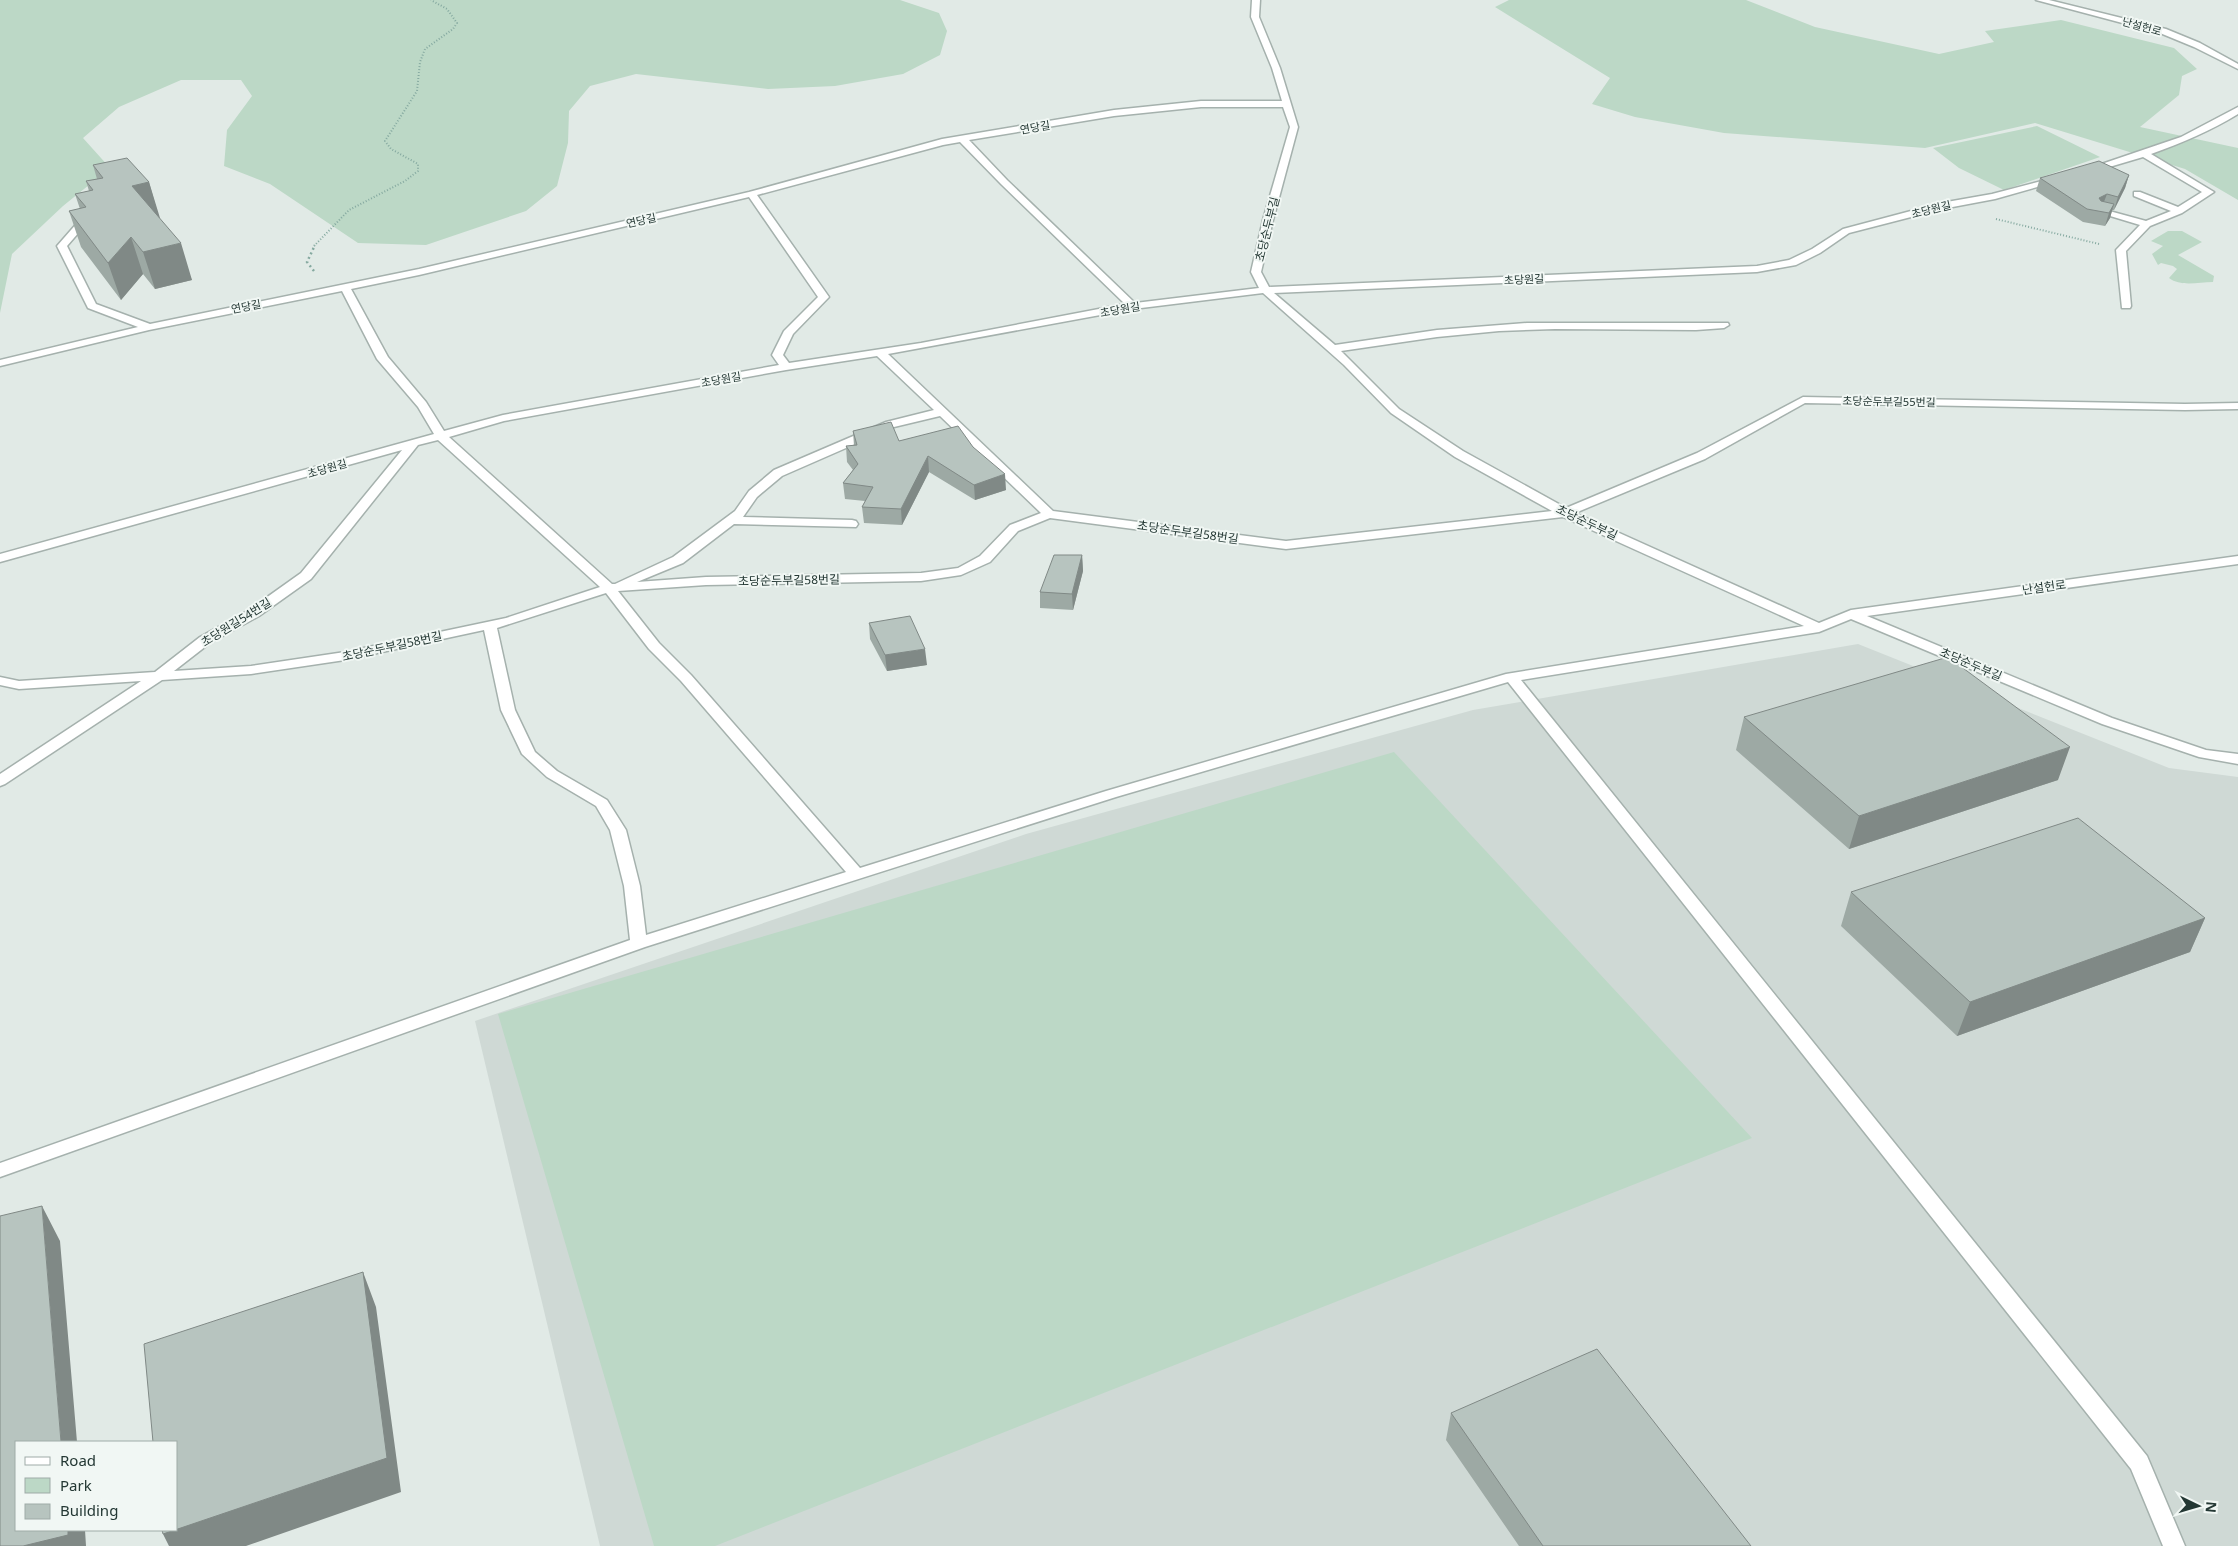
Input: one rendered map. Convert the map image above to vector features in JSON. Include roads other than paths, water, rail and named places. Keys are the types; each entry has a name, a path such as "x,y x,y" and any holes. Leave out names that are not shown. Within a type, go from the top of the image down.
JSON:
{"street":[{"name":"초당순두부길","path":"1256,0 1255,17 1276,68 1294,127 1268,220 1256,272 1265,290 1333,349 1395,411 1459,454 1565,513 1819,628"},
{"name":"난설헌로","path":"2040,0 2163,32 2197,45 2238,67"},
{"name":"연당길","path":"0,363 150,327 419,272 751,194 942,142 1114,113 1201,104 1286,104"},
{"name":"초당원길","path":"0,558 503,418 1133,306 1265,290 1757,269 1792,263 1816,251 1846,230 1941,206 1992,197 2144,154 2183,141 2219,123 2238,110"},
{"path":"963,139 993,173 1133,306"},
{"path":"2126,306 2122,250 2147,224 2179,211 2209,192 2144,154"},
{"path":"751,194 824,297 788,333 777,355 786,367"},
{"path":"2137,194 2179,211"},
{"path":"2102,212 2147,224"},
{"path":"89,214 62,246 92,306 150,327"},
{"path":"340,288 383,359 424,404 436,422 441,436 609,588 654,646 686,678 856,874"},
{"path":"1333,349 1398,339 1499,328 1596,325 1684,327 1724,325"},
{"path":"879,352 1049,514"},
{"name":"초당순두부길55번길","path":"1565,513 1701,456 1803,400 2185,407 2238,406"},
{"path":"609,588 678,560 739,514 753,494 778,473 890,424 942,412"},
{"name":"초당원길54번길","path":"0,781 160,675 204,640 254,612 306,576 341,536 414,443"},
{"name":"초당순두부길58번길","path":"0,681 19,685 251,670 345,656 490,625 609,588 706,581 921,577 962,571 985,558 1014,528 1049,514 1286,546 1565,513"},
{"path":"731,520 852,524"},
{"name":"난설헌로","path":"1851,614 2238,560"},
{"name":"초당순두부길","path":"1851,614 2107,721 2204,754 2238,759"},
{"path":"0,1170 639,943 1111,794 1511,677 1819,628 1851,614"},
{"path":"490,625 508,710 529,754 552,774 602,803 618,830 632,886 639,943"},
{"path":"1511,677 2139,1464 2174,1546"}]}
